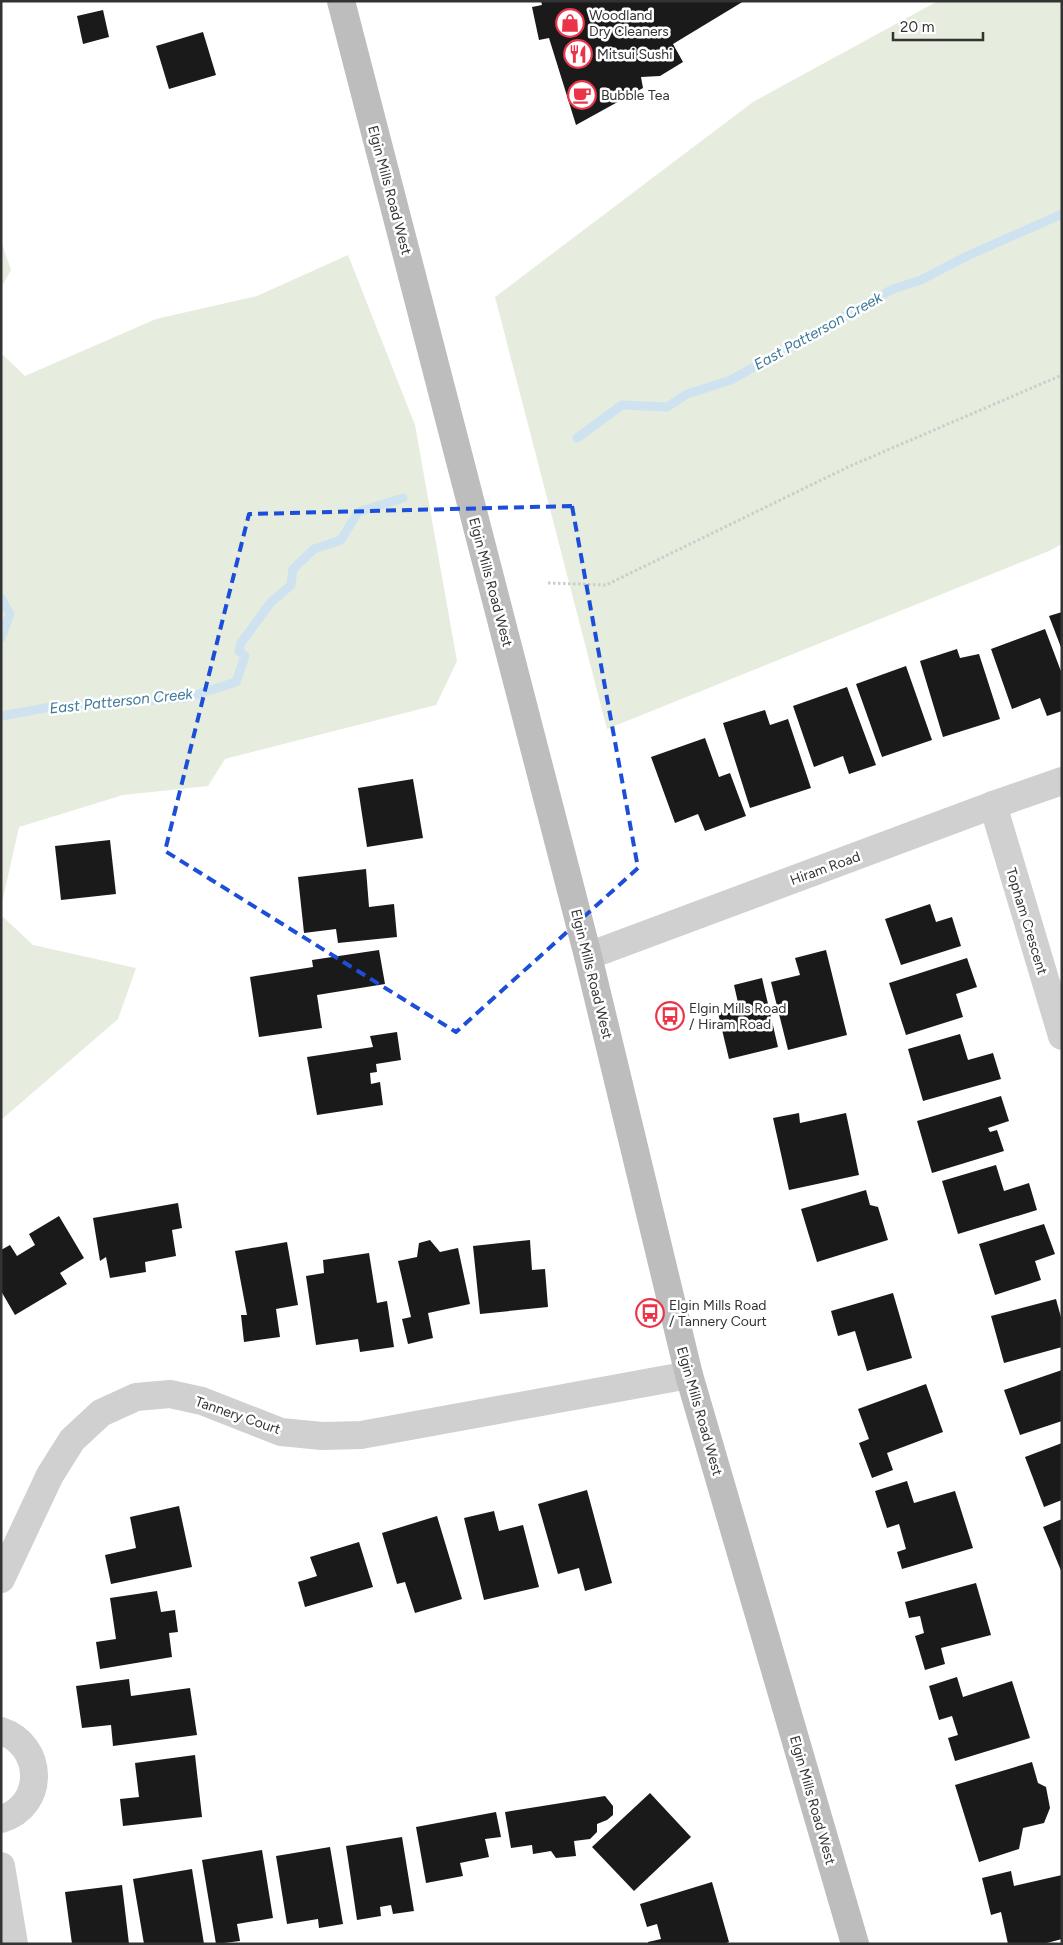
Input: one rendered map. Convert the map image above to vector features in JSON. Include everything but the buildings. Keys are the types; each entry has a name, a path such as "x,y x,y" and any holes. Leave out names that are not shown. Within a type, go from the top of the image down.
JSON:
{"main road":[{"name":"Elgin Mills Road West","path":"341,1 588,956 689,1375 855,1944"}],"street":[{"name":"Hiram Road","path":"588,956 992,805 1062,781"},
{"name":"Topham Crescent","path":"992,805 1062,1036"},
{"name":"Tannery Court","path":"1,1579 50,1475 72,1440 101,1413 136,1397 170,1394 202,1401 281,1432 322,1436 361,1435 689,1375"},
{"path":"1,1730 10,1733 22,1742 30,1754 34,1768 34,1783 29,1797 20,1809 1,1819"},
{"path":"1,1866 14,1944"}],"path":[{"path":"548,583 606,585 848,467 1062,375"}],"highlighted area":[{"path":"572,506 638,868 456,1032 165,851 249,514"}],"shaded area":[{"path":"938,1 1062,1 1062,544 1049,551 607,729 495,297 753,102"},
{"path":"1,241 11,270 1,288"},
{"path":"348,255 415,425 457,661 436,705 225,759 208,786 123,795 19,827 1,907 1,353 25,376 156,319 257,296"},
{"path":"1,915 33,945 136,968 118,1019 1,1120"}],"waterway":[{"name":"East Patterson Creek","path":"577,438 622,405 667,407 687,394 731,380 893,289 921,280 967,256 1062,214"},
{"name":"East Patterson Creek","path":"1,716 51,707 186,698 236,682 245,656 239,651 241,643 271,602 291,585 293,569 314,549 341,540 358,512 403,498"},
{"path":"1,598 10,614 1,638"}],"place":[{"name":"Woodland Dry Cleaners","path":"570,23"},
{"name":"Mitsui Sushi","path":"578,54"},
{"name":"Bubble Tea","path":"582,95"},
{"name":"Elgin Mills Road / Hiram Road","path":"670,1016"},
{"name":"Elgin Mills Road / Tannery Court","path":"650,1313"}]}
